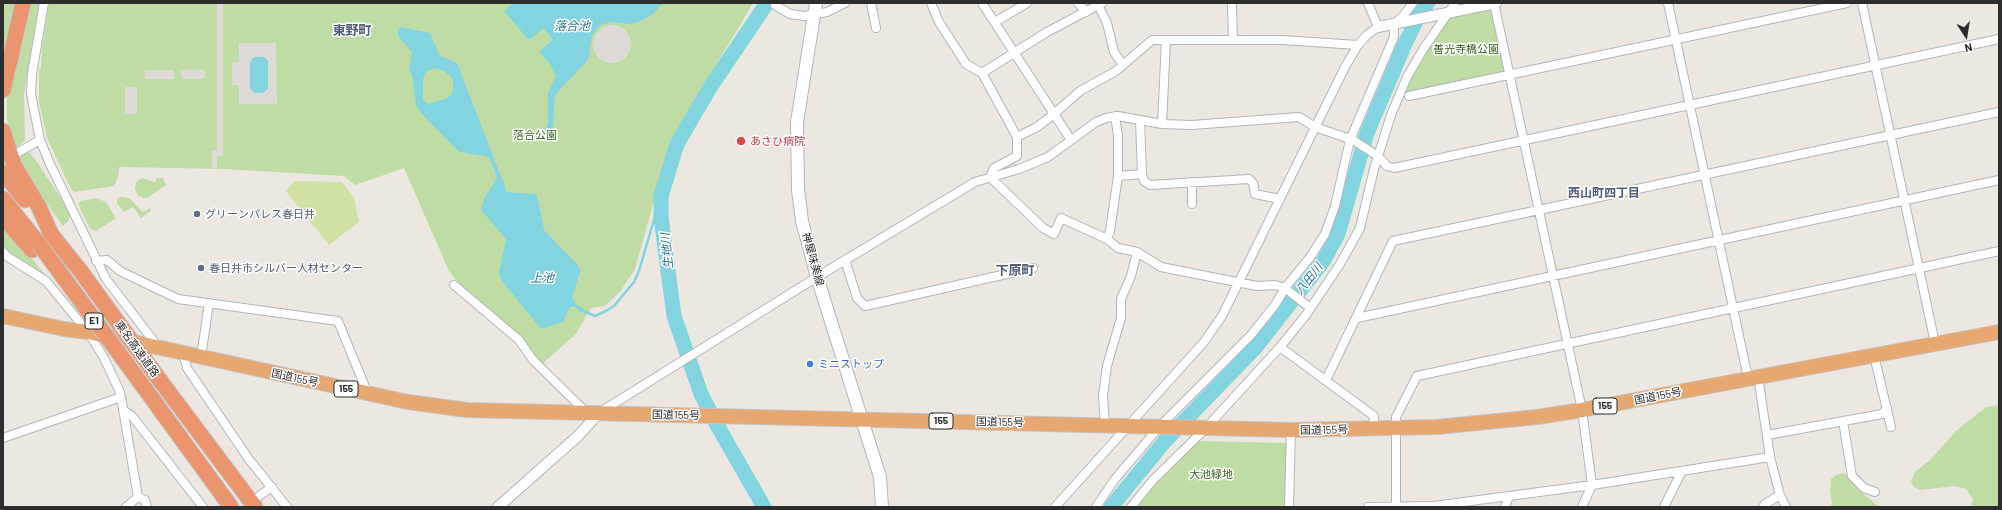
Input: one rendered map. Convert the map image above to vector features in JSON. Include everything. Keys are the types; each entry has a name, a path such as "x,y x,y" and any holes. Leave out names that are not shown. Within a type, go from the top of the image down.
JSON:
{"highway":[{"path":"3,90 23,3"},
{"path":"3,131 14,165 39,207 51,234"},
{"name":"東名高速道路","path":"3,172 162,383 257,502"},
{"name":"東名高速道路","path":"3,199 35,247 151,397 231,507"},
{"path":"3,217 35,247"},
{"name":"国道155号","path":"3,316 64,329 88,332 368,394 408,402 467,410 1291,430 1395,429 1487,423 1582,410 1999,332"}],"main road":[{"name":"神屋味美線","path":"815,9 797,122 798,190 802,221 817,277 880,477 882,507"}],"street":[{"path":"44,3 32,74 31,94 40,140 96,261 106,279 159,348"},
{"path":"776,5 790,14 804,16 815,9 827,12 845,3"},
{"path":"871,3 876,28"},
{"path":"931,3 940,22 966,64 982,73 1017,137 1017,156 994,168 990,177"},
{"path":"982,3 1071,140"},
{"path":"994,22 1027,3"},
{"path":"1078,3 1086,12"},
{"path":"1232,3 1233,40"},
{"path":"1368,3 1378,27"},
{"path":"1096,507 1116,479 1160,426 1251,335 1311,256 1325,234 1335,206 1351,140 1394,37 1394,24 1403,16 1413,3"},
{"path":"1131,507 1153,480 1206,428 1280,347 1306,315 1340,264 1360,228 1377,156 1391,115 1408,77 1447,13 1456,3"},
{"path":"1054,507 1204,342 1222,316 1315,127 1358,45 1367,34 1378,27 1494,3 1508,74 1582,410 1592,485 1582,507"},
{"path":"1668,3 1734,309 1753,377 1780,495 1786,507"},
{"path":"1409,96 1847,3"},
{"path":"1862,3 1935,343"},
{"path":"982,73 1047,32 1100,4 1107,23 1114,52 1123,65"},
{"path":"498,507 578,436 593,414 680,363 817,277 975,182 1019,169 1048,157 1096,122 1115,116 1162,124 1192,125 1299,117 1315,127 1351,140 1377,156 1387,166 1394,168 1999,39"},
{"path":"1017,137 1037,127 1080,91 1116,71 1152,40 1282,40 1358,45"},
{"path":"1162,124 1166,40"},
{"path":"1326,380 1393,241 1999,112"},
{"path":"1107,239 1110,231 1118,176 1118,135 1115,116"},
{"path":"1140,120 1142,174 1144,181 1150,185 1249,179 1253,184 1255,194 1280,199"},
{"path":"15,154 21,149 40,140"},
{"path":"1118,176 1142,174"},
{"path":"990,177 1043,228 1054,234 1061,218 1107,239 1118,248 1137,252 1161,267 1257,286 1275,284 1286,289 1310,308"},
{"path":"1357,318 1999,180"},
{"path":"1192,182 1192,204"},
{"path":"1396,506 1396,417 1417,376 1999,251"},
{"path":"3,252 8,257 46,281 88,332 104,358 121,397 138,497"},
{"path":"1105,425 1103,396 1107,366 1121,318 1122,299 1131,276 1137,252"},
{"path":"96,261 107,260 120,271 178,299 338,321 368,394"},
{"path":"845,260 858,298 865,306 1033,268"},
{"path":"454,285 519,340 533,360 593,414"},
{"path":"201,357 209,303"},
{"path":"1280,347 1374,416 1373,429"},
{"path":"183,353 187,368 248,458 287,507"},
{"path":"1874,355 1891,427"},
{"path":"3,438 121,397"},
{"path":"1767,435 1882,414 1887,408"},
{"path":"123,410 132,416 202,507"},
{"path":"1843,421 1852,476 1864,488 1874,492"},
{"path":"1289,507 1291,430"},
{"path":"1368,507 1434,506 1592,485 1770,456"},
{"path":"1664,507 1682,471"},
{"path":"257,502 272,487"},
{"path":"1763,507 1765,504 1780,495"},
{"path":"1505,507 1509,496"},
{"path":"126,507 138,497"},
{"path":"138,497 144,500 147,507"}],"green space":[{"path":"3,3 19,3 3,69"},
{"path":"29,3 39,3 24,94 25,140 14,151 7,120 7,100 10,79"},
{"name":"落合公園","path":"49,3 753,3 683,121 670,148 635,269 620,292 605,306 591,308 576,334 542,364 521,336 460,285 449,271 404,168 355,185 344,176 224,169 119,167 118,177 114,186 74,192 71,189 47,138 39,102 39,70 41,69 42,48"},
{"name":"善光寺橋公園","path":"1488,10 1492,12 1505,74 1402,96 1419,62 1450,17"},
{"path":"22,152 29,152 35,159 70,212 69,220 63,226 28,178 17,156"},
{"path":"142,178 155,182 157,178 163,178 166,185 147,198 143,198 138,195 135,189 136,182"},
{"path":"295,181 342,182 354,198 359,222 329,245 286,191"},
{"path":"120,197 129,198 143,212 150,208 151,211 141,218 133,207 124,212 117,203 117,199"},
{"path":"96,198 106,202 116,218 96,231 91,229 88,225 78,204 80,201"},
{"path":"3,224 48,278 12,257 3,246"},
{"path":"1999,405 1999,507 1971,507 1973,499 1966,489 1955,486 1920,490 1914,487 1911,481 1916,471 1930,460 1957,430 1986,407"},
{"name":"大池緑地","path":"1195,441 1288,443 1287,494 1284,507 1134,507 1141,497"},
{"path":"1844,473 1860,491 1879,507 1830,507 1832,503 1830,491 1831,479 1836,475"}],"shaded area":[{"path":"217,3 223,3 223,156 217,156 217,168 212,168 212,151 217,150"},
{"path":"612,25 622,28 628,34 631,44 628,54 622,60 612,63 602,60 596,54 593,44 596,34 602,28"},
{"path":"239,43 276,43 277,104 239,104 239,85 232,85 232,62 239,62","holes":["264,57 268,61 268,89 254,93 250,89 250,62 252,58"]},
{"path":"203,69 205,71 205,77 203,79 182,79 181,70"},
{"path":"145,70 174,70 174,79 145,79"},
{"path":"125,87 137,87 137,114 125,114"}],"water":[{"name":"落合池","path":"513,3 663,3 652,15 638,22 628,24 612,22 603,24 597,28 592,36 588,60 555,95 553,128 550,133 543,137 541,134 547,127 548,123 548,93 556,76 550,64 539,52 553,40 544,28 529,40 504,11"},
{"name":"上池","path":"401,27 430,33 440,56 457,63 507,192 536,194 544,230 579,266 580,272 572,298 576,304 584,309 582,313 575,307 570,307 563,322 541,329 502,281 499,273 506,239 481,210 484,199 497,177 489,157 459,152 420,112 416,105 412,75 409,70 412,52 398,36 398,31","holes":["435,68 444,71 453,80 452,94 446,99 427,104 423,99 423,79 427,71"]},
{"path":"255,57 264,57 268,61 268,89 263,93 254,93 250,88 250,62"}],"waterway":[{"name":"生地川","path":"764,507 701,394 674,316 661,217 661,196 677,144 711,86 767,3"},
{"name":"八田川","path":"1111,507 1165,441 1255,348 1324,260 1338,234 1367,133 1404,46 1420,13 1428,3"},
{"path":"583,311 595,316 606,311 614,306 634,282 639,271 661,196"}],"place":[{"name":"あさひ病院","path":"741,141"},
{"name":"グリーンパレス春日井","path":"197,214"},
{"name":"春日井市シルバー人材センター","path":"201,268"},
{"name":"ミニストップ","path":"810,364"}],"district":[{"name":"東野町","path":"352,31"},
{"name":"西山町四丁目","path":"1604,193"},
{"name":"下原町","path":"1015,271"}]}
